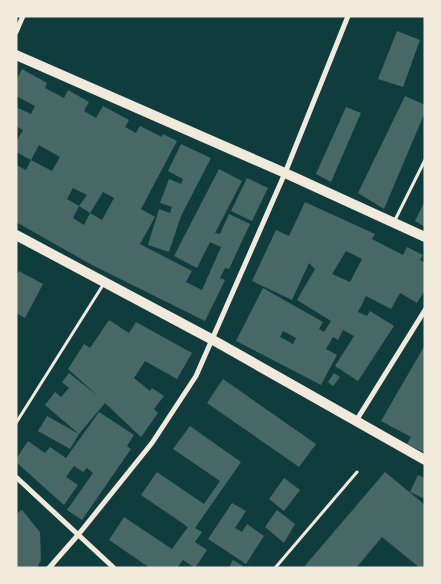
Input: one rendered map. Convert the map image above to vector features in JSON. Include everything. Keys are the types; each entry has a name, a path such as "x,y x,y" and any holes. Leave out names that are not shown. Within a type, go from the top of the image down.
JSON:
{"main road":[{"path":"16,55 285,173 425,237"},
{"path":"16,235 213,340 425,460"}],"street":[{"path":"16,32 23,16"},
{"path":"49,568 78,535 152,442 196,376 285,173 348,16"},
{"path":"356,421 425,310"},
{"path":"16,477 114,568"}],"lane":[{"path":"394,223 425,160"},
{"path":"16,423 104,282"},
{"path":"275,568 357,472"}],"building":[{"path":"397,31 420,40 403,87 378,79"},
{"path":"22,69 47,83 45,88 64,98 68,90 89,102 84,111 96,118 103,106 129,120 125,127 136,133 140,126 162,137 163,134 177,141 141,209 155,217 140,244 192,271 186,282 202,290 221,247 210,242 197,268 174,256 219,169 242,181 215,233 220,234 229,214 250,224 229,269 225,268 220,278 225,280 205,321 92,265 16,222 16,165 26,170 31,160 16,152 16,142 23,130 16,126 16,107 31,114 35,106 16,96 16,81","holes":["39,145 60,157 52,171 31,160","73,188 87,195 79,206 67,199","103,192 114,198 102,220 90,213","79,206 90,213 84,225 73,218"]},
{"path":"405,96 425,105 425,112 384,209 358,193"},
{"path":"346,107 361,113 331,182 316,174"},
{"path":"181,144 211,158 181,216 169,252 148,245 159,209 170,213 172,207 160,203 169,179 181,184 183,179 168,171"},
{"path":"247,178 268,188 252,221 231,211"},
{"path":"425,201 425,227 415,221"},
{"path":"305,202 375,234 372,239 403,255 407,247 423,255 420,260 425,263 425,290 417,303 400,293 391,309 366,296 358,312 367,316 370,311 394,326 358,381 335,366 354,336 343,330 338,340 333,337 326,349 337,355 321,385 236,341 263,288 323,322 319,329 324,332 331,321 297,300 315,269 309,263 292,300 252,281 276,230 289,236","holes":["346,251 362,259 350,282 332,274","283,331 296,338 293,344 280,337"]},
{"path":"19,271 43,284 25,318 16,313 16,276"},
{"path":"109,320 129,333 136,322 192,353 177,379 145,361 134,378 150,391 152,388 164,396 154,409 158,413 141,437 105,403 79,434 45,405 55,392 61,397 69,388 62,382 69,373 99,397 68,369 84,344 90,348"},
{"path":"425,345 425,453 407,444 411,437 381,421"},
{"path":"334,373 340,377 333,386 328,382"},
{"path":"223,379 316,444 299,467 207,403"},
{"path":"99,412 134,435 127,446 131,449 82,520 67,510 93,473 87,468 83,472 74,466 66,477 78,485 64,505 16,462 16,459 28,441 45,453 50,447 66,458"},
{"path":"47,416 79,434 70,449 38,431"},
{"path":"190,426 241,462 195,528 202,532 195,542 207,550 195,568 183,560 177,568 150,568 109,540 124,517 172,549 188,527 141,495 157,472 204,504 220,481 173,449"},
{"path":"385,472 425,505 425,568 420,568 382,537 356,568 303,568"},
{"path":"418,475 425,478 425,499 410,492"},
{"path":"284,478 300,490 284,511 269,499"},
{"path":"232,503 246,511 235,528 242,532 247,524 264,536 246,564 208,539"},
{"path":"22,510 40,532 41,560 37,568 16,568 16,514"},
{"path":"277,510 295,524 284,543 265,527"},
{"path":"233,560 246,568 229,568"}]}
